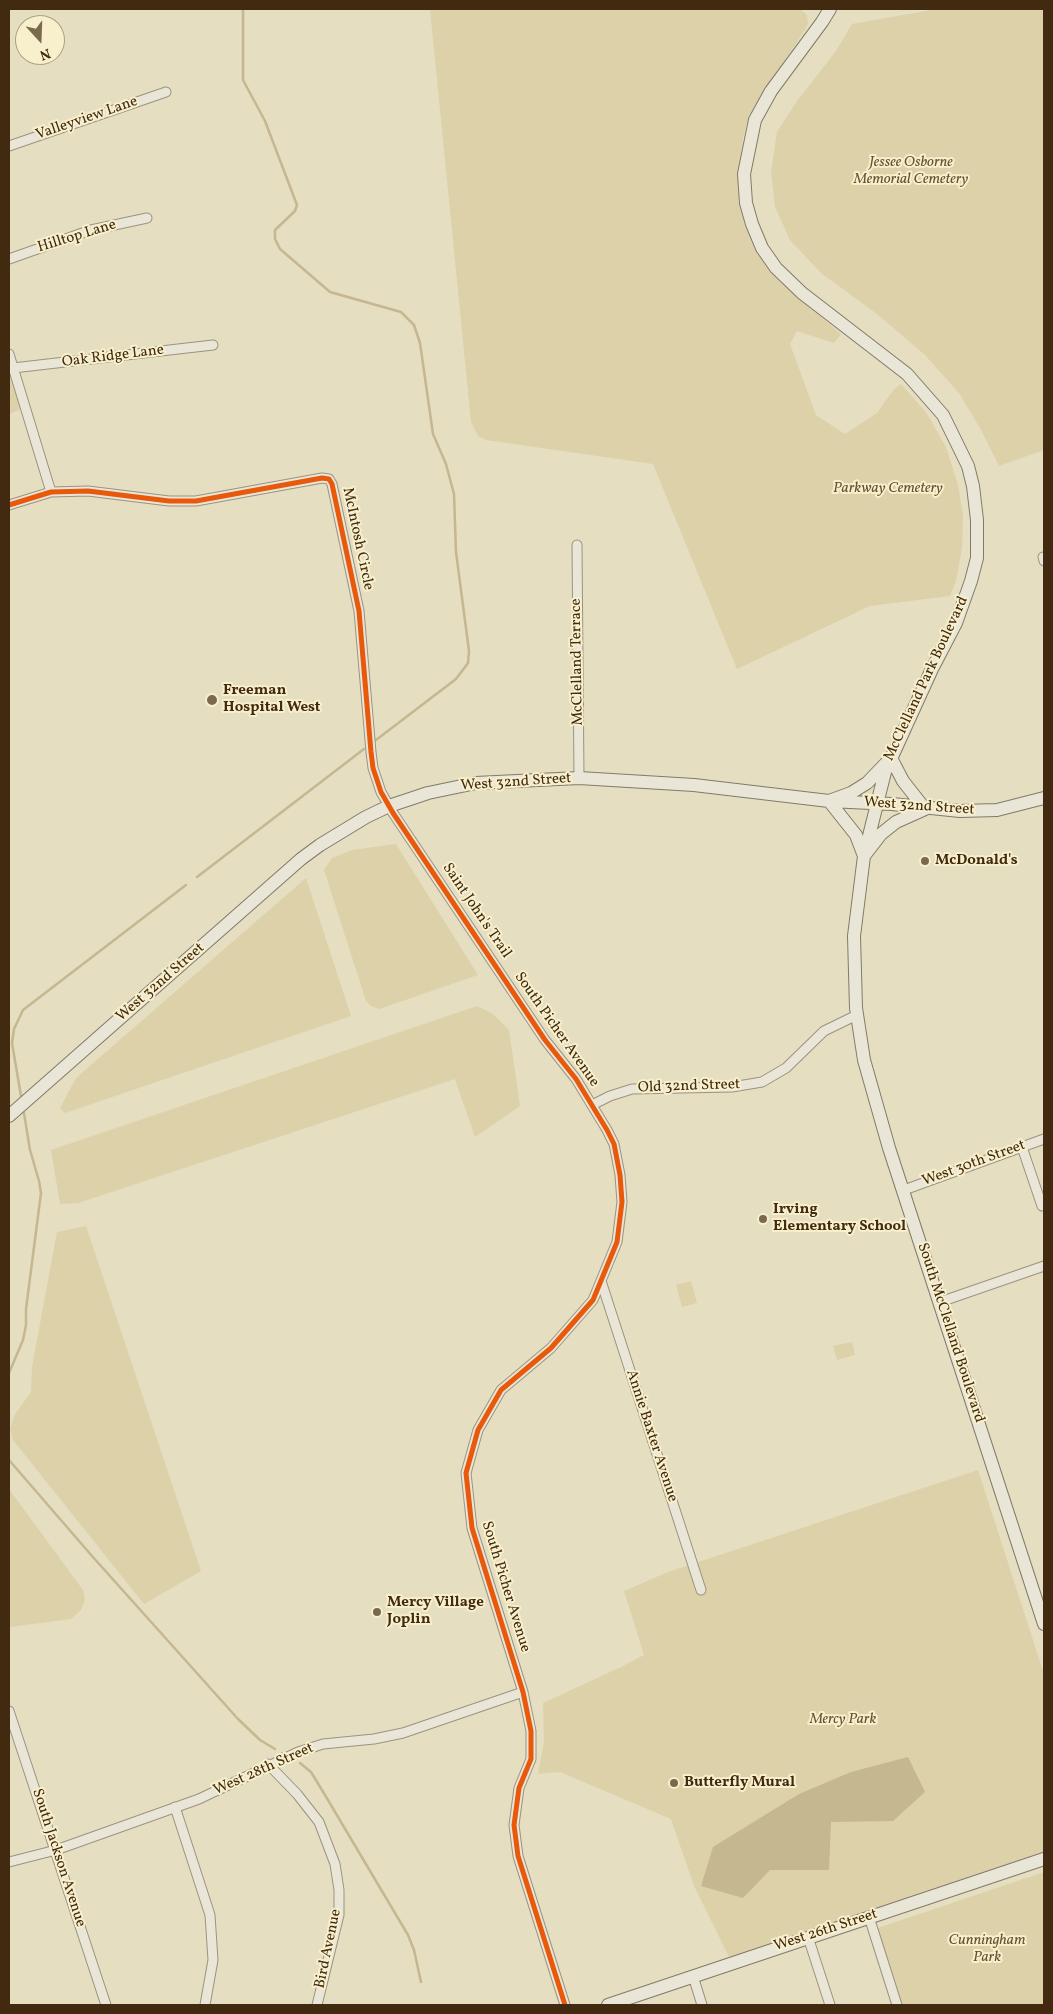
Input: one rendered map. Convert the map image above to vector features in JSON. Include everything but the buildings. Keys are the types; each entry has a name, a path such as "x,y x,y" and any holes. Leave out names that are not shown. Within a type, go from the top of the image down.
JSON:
{"main road":[{"name":"McClelland Park Boulevard","path":"830,9 771,91 755,120 744,174 746,203 752,224 762,248 776,268 802,293 907,374 943,415 968,466 976,502 977,558 964,603 890,758 877,804"},
{"path":"890,758 903,781 925,809 896,822 882,834 864,856 856,835 829,801 851,793 867,783 890,758"},
{"name":"West 32nd Street","path":"9,1116 301,859 345,829 389,806 428,793 476,783 579,778 694,785 829,801 925,809 997,810 1044,798"},
{"name":"South McClelland Boulevard","path":"877,804 864,856 854,936 857,1015 861,1046 904,1190 1044,1624"},
{"name":"West 26th Street","path":"608,2005 1044,1859"}],"street":[{"name":"Valleyview Lane","path":"9,146 166,92"},
{"name":"Hilltop Lane","path":"9,259 91,230 146,218"},
{"name":"Oak Ridge Lane","path":"13,368 213,345"},
{"path":"9,354 51,492"},
{"name":"McIntosh Circle","path":"9,505 51,492 88,491 169,501 196,501 322,478 328,479 332,484 359,611 373,768 381,792 389,806"},
{"name":"McClelland Terrace","path":"577,545 579,778"},
{"name":"South Picher Avenue","path":"389,806 545,1040 576,1079 614,1144 620,1175 622,1202 617,1242 593,1300 551,1348 501,1390 478,1430 466,1473 472,1528 523,1692 531,1731 531,1759 519,1788 514,1825 518,1856 565,2005"},
{"name":"Old 32nd Street","path":"592,1105 610,1096 632,1090 732,1087 762,1082 786,1068 824,1031 857,1015"},
{"name":"West 30th Street","path":"904,1190 1044,1139"},
{"path":"1022,1147 1042,1206"},
{"path":"940,1302 1044,1266"},
{"name":"Annie Baxter Avenue","path":"601,1281 702,1590"},
{"name":"West 28th Street","path":"9,1862 56,1850 199,1799 268,1764 322,1744 374,1739 403,1733 523,1692"},
{"name":"South Jackson Avenue","path":"9,1711 106,2005"},
{"name":"Bird Avenue","path":"268,1764 297,1794 319,1822 335,1864 339,1890 339,1915 317,2005"},
{"path":"175,1808 210,1915 213,1960 205,2005"},
{"path":"869,1917 897,2005"},
{"path":"808,1937 830,2005"},
{"path":"693,1976 702,2005"}],"green space":[{"name":"Parkway Cemetery","path":"430,9 800,9 807,15 808,24 805,30 749,115 743,138 738,175 739,203 745,226 754,248 780,282 841,334 834,343 797,331 790,344 816,415 845,434 877,413 894,389 901,384 926,412 946,447 958,485 963,515 962,548 956,581 950,596 870,606 737,669 653,464 486,440 478,436 471,422"},
{"name":"Jessee Osborne Memorial Cemetery","path":"937,9 1044,9 1044,450 999,466 981,430 959,393 925,355 877,314 821,273 790,240 775,207 771,172 777,132 797,101 836,51 852,24"},
{"path":"9,371 21,409 9,414"},
{"path":"396,844 478,975 379,1009 371,1006 366,1001 324,870 332,858 352,850"},
{"path":"306,878 351,1016 65,1113 60,1108 76,1078"},
{"path":"477,1006 493,1014 509,1030 520,1106 475,1137 455,1079 78,1203 60,1204 51,1150"},
{"path":"86,1226 201,1571 144,1604 13,1440 10,1429 15,1414 31,1392 32,1367 57,1232"},
{"path":"691,1281 697,1303 682,1307 676,1285"},
{"path":"852,1342 855,1355 837,1360 833,1346"},
{"name":"Mercy Park","path":"978,1470 1044,1674 1044,1859 732,1963 694,1886 671,1819 560,1772 538,1774 544,1742 543,1703 644,1655 624,1591 668,1572"},
{"path":"9,1489 83,1590 85,1600 81,1610 71,1619 9,1627"},
{"name":"Cunningham Park","path":"1044,1872 1044,2005 900,2005 875,1929"}],"shaded area":[{"path":"908,1757 925,1792 893,1821 831,1822 829,1870 770,1870 743,1898 701,1886 713,1847 799,1794 851,1772"}],"waterway":[{"path":"243,9 243,80 265,121 297,205 295,211 275,230 275,239 280,249 330,292 401,312 414,325 420,343 433,434 446,464 454,494 456,552 469,651 468,663 456,679 376,740"},
{"path":"197,877 364,749"},
{"path":"21,1096 12,1043 14,1029 23,1010 186,885"},
{"path":"9,1373 23,1340 26,1325 26,1309 41,1193 30,1150 24,1113"},
{"path":"9,1460 238,1719 260,1740 275,1749"},
{"path":"300,1763 311,1772 408,1935 414,1950 421,1982"}],"cycle path":[{"name":"Saint John's Trail","path":"9,505 51,492 88,491 169,501 196,501 322,478 329,479 332,484 359,611 371,752 373,768 381,792 393,813 545,1040 576,1079 614,1144 620,1175 622,1202 617,1242 593,1300 551,1348 501,1390 478,1430 466,1473 472,1528 523,1692 531,1731 531,1759 519,1788 514,1825 518,1856 565,2005"}],"place":[{"name":"Freeman Hospital West","path":"212,700"},
{"name":"McDonald's","path":"925,861"},
{"name":"Irving Elementary School","path":"763,1219"},
{"name":"Mercy Village Joplin","path":"377,1612"},
{"name":"Butterfly Mural","path":"674,1783"}]}
